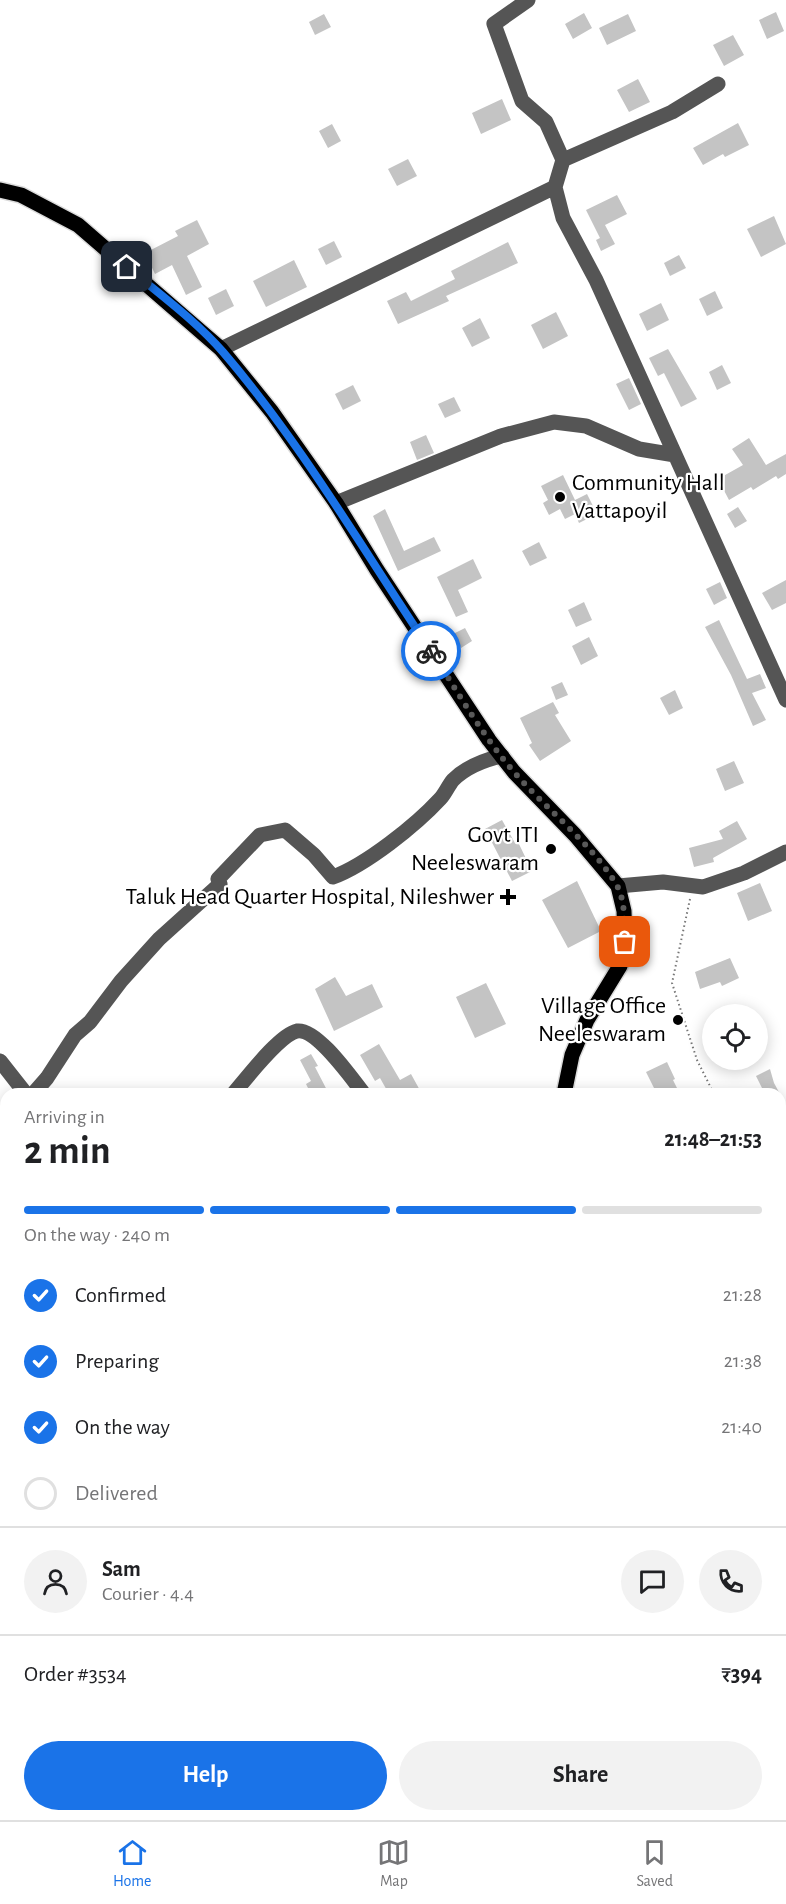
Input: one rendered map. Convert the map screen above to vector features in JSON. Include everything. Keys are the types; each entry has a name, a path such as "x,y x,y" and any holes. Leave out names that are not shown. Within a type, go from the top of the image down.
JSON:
{"main road":[{"path":"0,190 21,195 78,225 221,349 272,412 336,502 377,570 502,756 618,886 624,911 625,942 620,966 579,1037 572,1054 565,1088"}],"street":[{"path":"528,0 494,24 522,101 546,122 563,160 555,187 563,218 596,280 786,700"},
{"path":"563,160 672,112 718,84"},
{"path":"221,349 555,187"},
{"path":"336,502 501,436 554,423 586,426 639,449 675,455"},
{"path":"38,1088 75,1035 90,1022 121,981 159,939 220,884 218,879 223,872 260,835 285,830 314,855 333,877 357,865 397,837 441,799 453,780 482,760 502,756"},
{"path":"618,886 663,882 703,887 744,873 786,852"},
{"path":"238,1088 280,1042 296,1031 308,1032 320,1042 359,1088"},
{"path":"0,1061 21,1088"}],"path":[{"path":"703,887 688,900 672,983 697,1060 711,1088"}],"building":[{"path":"776,12 784,31 767,39 759,20"},
{"path":"584,13 592,28 573,39 565,24"},
{"path":"324,14 331,27 315,35 309,22"},
{"path":"628,14 636,31 607,45 599,28"},
{"path":"733,35 744,55 724,66 713,45"},
{"path":"638,79 650,102 629,112 617,90"},
{"path":"502,99 511,120 481,134 472,113"},
{"path":"738,123 749,145 725,157 723,154 703,165 693,148"},
{"path":"332,124 341,141 328,148 319,131"},
{"path":"408,159 417,176 397,186 388,169"},
{"path":"617,195 627,214 605,225 615,244 601,251 596,240 600,238 586,210"},
{"path":"774,216 786,244 761,257 747,229"},
{"path":"197,220 209,244 187,256 202,287 186,295 172,265 155,274 145,253 178,236 175,231"},
{"path":"334,241 342,257 326,265 318,249"},
{"path":"508,242 518,263 446,296 449,301 398,324 387,301 406,292 411,301 455,279 451,271"},
{"path":"679,255 686,268 670,276 664,263"},
{"path":"294,260 307,287 266,307 253,281"},
{"path":"226,289 234,306 216,315 208,298"},
{"path":"715,291 723,308 707,316 699,299"},
{"path":"661,303 669,320 647,331 639,314"},
{"path":"556,312 568,336 543,349 531,325"},
{"path":"480,318 490,338 472,347 462,328"},
{"path":"668,349 697,399 681,407 664,373 658,376 649,358"},
{"path":"722,365 731,383 717,390 709,372"},
{"path":"629,378 641,404 629,410 616,384"},
{"path":"353,385 361,401 343,410 335,394"},
{"path":"454,397 461,411 445,418 438,404"},
{"path":"426,435 434,453 417,460 410,442"},
{"path":"749,438 766,465 786,454 786,474 778,479 776,476 753,490 751,487 729,500 718,479 743,465 732,449"},
{"name":"Community Hall Vattapoyil","path":"563,475 575,500 587,494 597,514 579,523 575,514 565,519 560,509 549,515 543,503 548,500 541,486"},
{"path":"738,507 747,521 735,528 727,514"},
{"path":"385,509 404,551 434,537 441,551 398,571 373,516"},
{"path":"539,542 547,558 530,566 522,551"},
{"path":"473,559 482,578 458,590 468,612 456,617 437,577"},
{"path":"786,580 786,603 772,610 762,593"},
{"path":"720,582 727,598 714,605 706,589"},
{"path":"584,602 592,620 576,627 568,610"},
{"path":"719,620 747,679 760,674 766,688 752,693 766,720 753,726 731,675 705,627"},
{"path":"465,628 472,641 461,648 453,634"},
{"path":"589,637 598,656 581,665 572,646"},
{"path":"562,682 568,695 556,700 551,687"},
{"path":"675,690 683,708 669,715 660,698"},
{"path":"553,702 559,713 555,715 571,741 540,761 529,745 532,743 520,718"},
{"path":"734,761 744,783 725,791 716,769"},
{"path":"502,820 515,843 518,842 532,871 512,881 485,829"},
{"path":"737,821 747,839 713,858 714,862 694,867 689,848 723,839 719,831"},
{"path":"577,881 601,931 568,948 542,900"},
{"path":"760,883 772,911 748,921 737,893"},
{"path":"730,958 739,978 722,986 720,982 700,989 695,972"},
{"path":"335,977 346,996 372,984 383,1007 334,1031 315,989"},
{"path":"486,983 506,1024 475,1038 456,997"},
{"path":"379,1044 400,1080 411,1074 419,1088 386,1088 380,1078 375,1081 360,1055"},
{"path":"311,1054 326,1088 308,1088 306,1084 311,1081 300,1060"},
{"path":"667,1062 677,1088 654,1088 646,1072"},
{"path":"770,1069 777,1088 762,1088 756,1076"}],"way so far":[{"path":"431,651 489,740 514,772 575,835 618,886 624,911 625,942"}],"place":[{"name":"Community Hall Vattapoyil","path":"560,497"},
{"name":"Govt ITI Neeleswaram","path":"551,849"},
{"name":"Taluk Head Quarter Hospital, Nileshwer","path":"508,897"},
{"name":"Village Office Neeleswaram","path":"678,1020"}],"route":[{"path":"127,267 221,349 272,412 336,502 377,570 431,651"}]}
